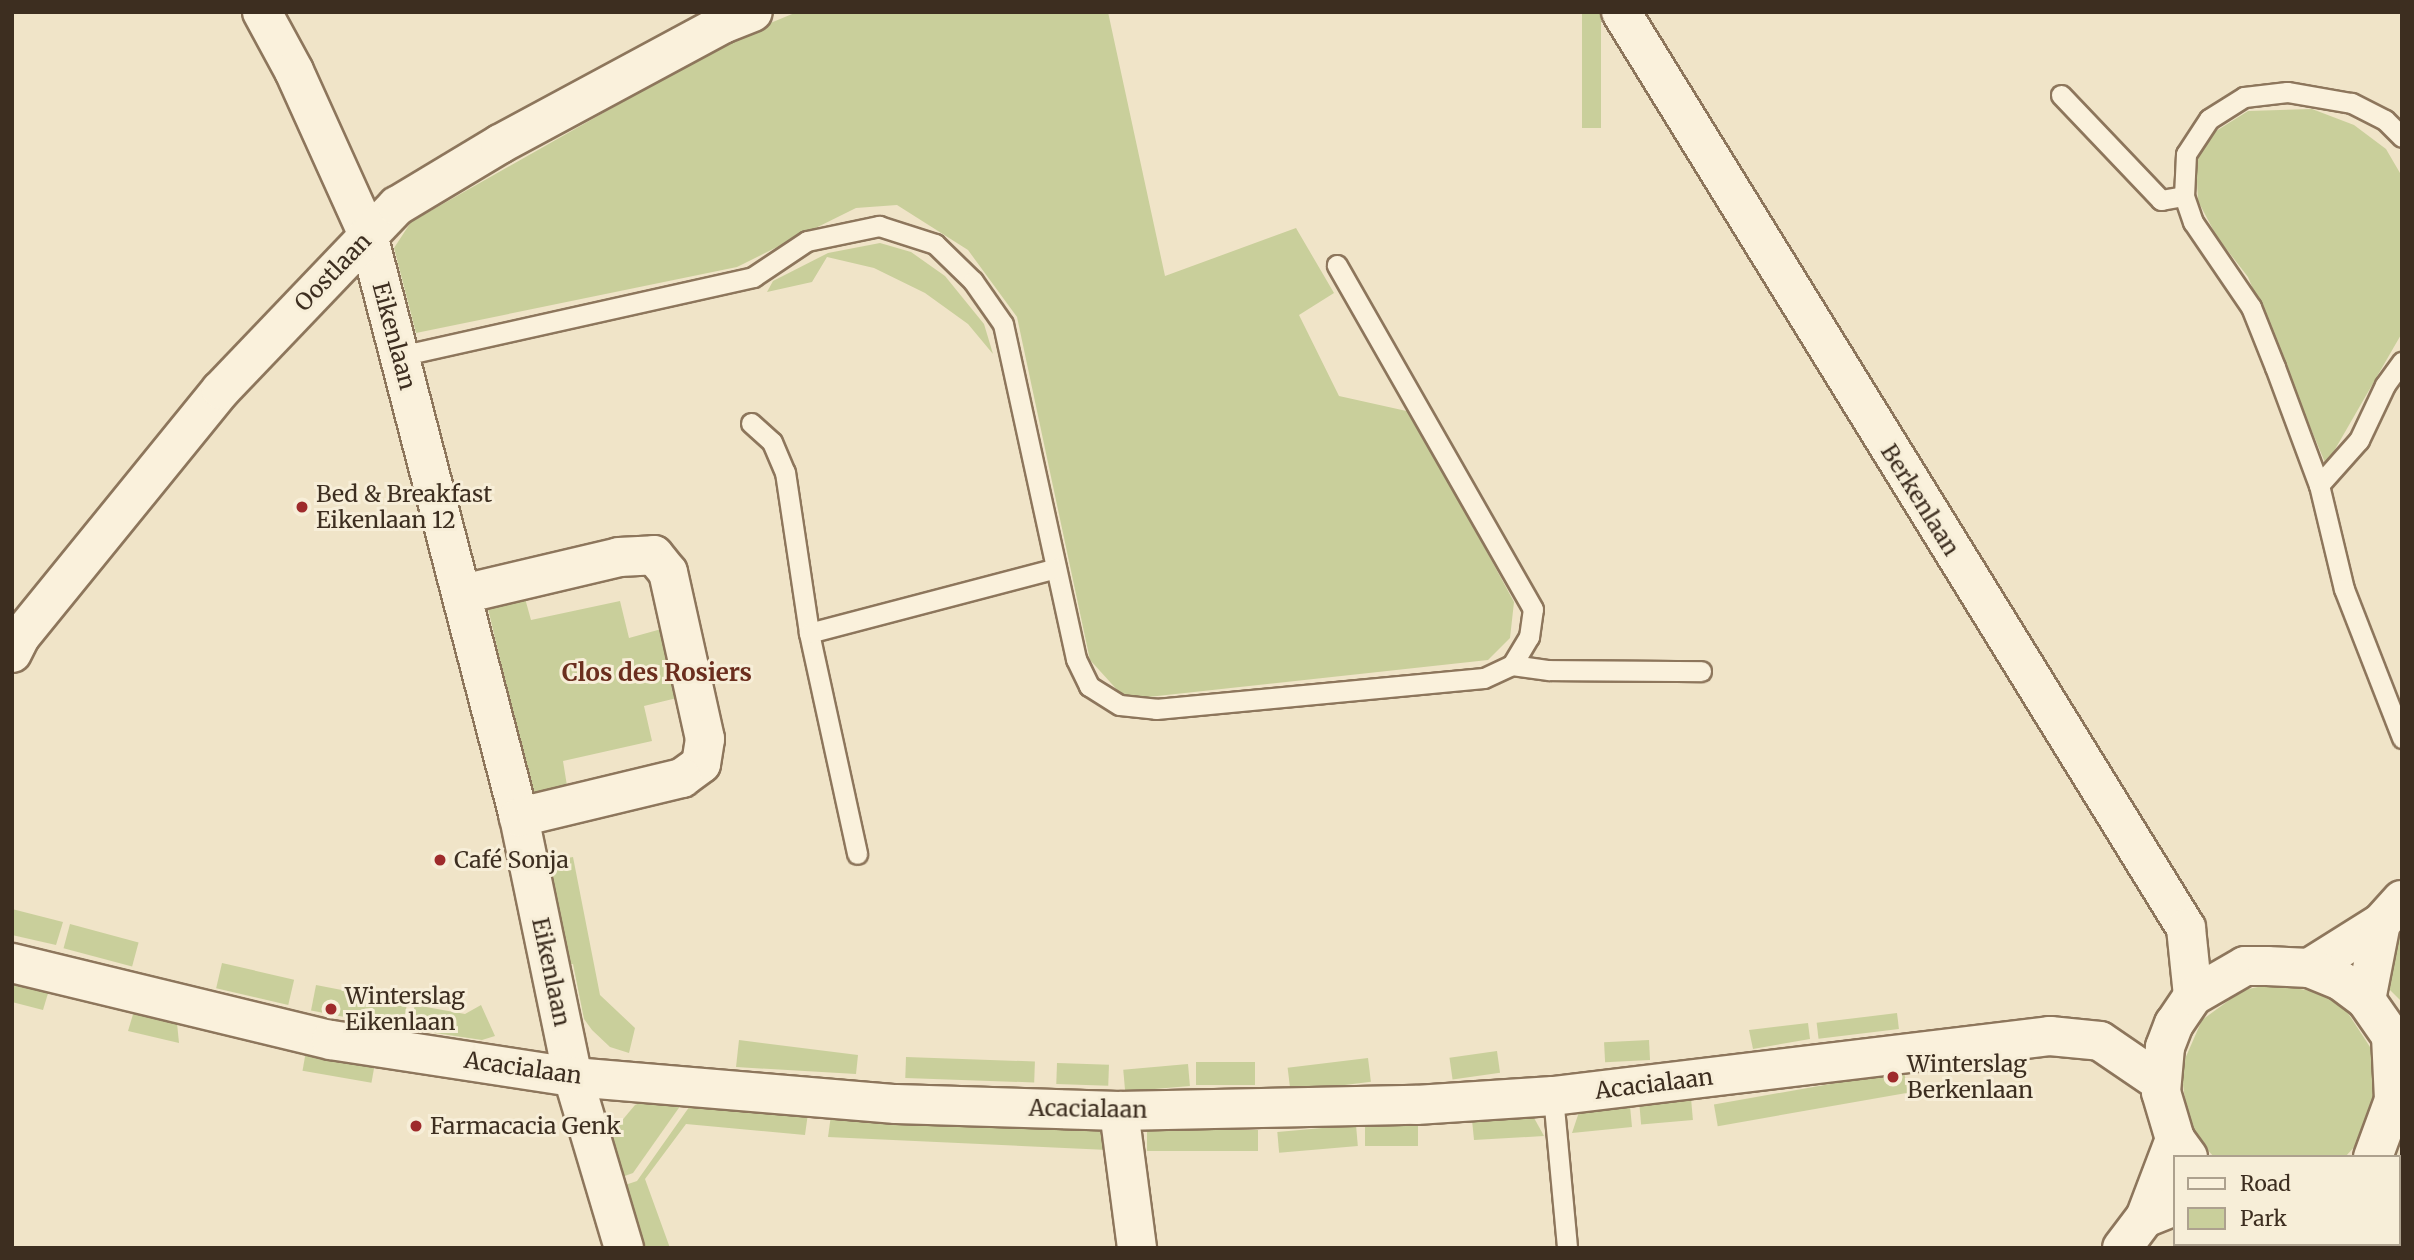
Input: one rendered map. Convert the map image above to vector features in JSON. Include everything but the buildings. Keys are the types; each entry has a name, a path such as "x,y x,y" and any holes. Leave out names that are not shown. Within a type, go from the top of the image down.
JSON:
{"street":[{"name":"Eikenlaan","path":"262,12 294,71 368,235 519,817 573,1077 624,1248"},
{"name":"Oostlaan","path":"15,640 221,390 397,206 500,144 723,24 753,12"},
{"name":"Berkenlaan","path":"1621,12 2186,928 2183,1010"},
{"path":"463,594 619,556 654,555 667,572 705,739 701,764 682,778 519,817"},
{"path":"2309,968 2391,911"},
{"path":"2367,1000 2391,911"},
{"path":"2186,928 2245,966 2309,968 2341,981 2367,1000 2396,1033 2394,1100 2374,1155"},
{"name":"Acacialaan","path":"12,962 264,1026 573,1077 896,1104 1119,1111 1416,1105 1553,1096 2050,1037 2100,1041 2160,1082"},
{"path":"2100,1041 2183,1010 2245,966"},
{"path":"2182,1148 2160,1082 2183,1010"},
{"path":"1119,1111 1137,1248"},
{"path":"2122,1248 2160,1212 2172,1177"}],"lane":[{"path":"2402,137 2385,120 2351,103 2287,92 2244,97 2208,119 2186,154 2184,196 2193,222 2251,307 2319,485 2344,589 2402,738"},
{"path":"2061,95 2161,200 2184,196"},
{"path":"400,356 753,277 807,241 878,226 934,244 974,281 1003,324 1076,659 1089,687 1119,705 1156,709 1484,678 1512,665 1549,670 1701,670"},
{"path":"1337,265 1533,609 1529,638 1512,665"},
{"path":"2319,485 2359,440 2385,385 2402,362"},
{"path":"751,423 772,442 785,472 809,633 857,854"},
{"path":"809,633 1056,568"},
{"path":"1553,1096 1567,1248"}],"green space":[{"path":"797,12 1108,12 1165,276 1296,228 1334,293 1299,315 1339,396 1411,412 1514,602 1510,638 1488,660 1139,698 1120,693 1090,660 1017,317 968,250 897,205 856,208 737,267 416,333 394,248 411,222 737,37"},
{"path":"1582,12 1601,12 1601,128 1582,128"},
{"path":"2312,109 2354,125 2386,149 2400,173 2402,199 2402,333 2326,465 2248,277 2217,237 2198,201 2196,161 2208,136 2248,111"},
{"path":"880,243 911,252 945,276 984,324 993,354 968,324 925,293 874,268 827,257 812,282 767,292 773,281 828,253"},
{"path":"523,591 531,620 620,601 629,638 665,628 681,697 644,706 652,741 563,761 568,792 533,800 486,600"},
{"path":"573,857 600,995 635,1028 629,1053 610,1047 592,1030 584,1019 573,964 564,965 545,862"},
{"path":"12,909 63,922 56,945 12,935"},
{"path":"2402,922 2402,1002 2386,986"},
{"path":"70,924 139,942 132,967 64,948"},
{"path":"222,963 294,980 288,1005 216,988"},
{"path":"12,980 49,990 43,1010 12,1002"},
{"path":"2273,984 2322,993 2344,1007 2372,1050 2377,1100 2358,1143 2347,1155 2212,1155 2195,1136 2187,1117 2181,1068 2202,1020 2243,990"},
{"path":"316,985 407,1003 402,1028 311,1011"},
{"path":"415,1005 465,1014 481,1005 495,1036 482,1040 408,1029"},
{"path":"134,1011 177,1023 179,1043 128,1031"},
{"path":"1897,1013 1899,1029 1819,1039 1817,1023"},
{"path":"1808,1023 1810,1039 1753,1049 1749,1030"},
{"path":"739,1040 858,1055 856,1074 736,1067"},
{"path":"1649,1040 1650,1060 1605,1062 1604,1042"},
{"path":"306,1051 375,1063 371,1083 303,1071"},
{"path":"1497,1051 1500,1073 1453,1079 1449,1058"},
{"path":"906,1057 1035,1062 1034,1082 905,1078"},
{"path":"1368,1058 1371,1082 1291,1092 1288,1068"},
{"path":"1196,1062 1255,1062 1255,1085 1196,1085"},
{"path":"1057,1063 1109,1065 1108,1086 1056,1084"},
{"path":"1188,1064 1190,1086 1125,1092 1123,1070"},
{"path":"1904,1071 1908,1093 1718,1126 1714,1105"},
{"path":"652,1098 683,1102 633,1173 619,1178 610,1148 614,1130 635,1105"},
{"path":"1691,1098 1693,1120 1641,1124 1639,1103"},
{"path":"692,1103 808,1113 805,1135 686,1124 645,1179 670,1248 644,1248 622,1186 637,1181"},
{"path":"1630,1106 1632,1127 1572,1133 1579,1112"},
{"path":"831,1115 1101,1131 1113,1141 1108,1150 828,1137"},
{"path":"1533,1116 1544,1136 1474,1140 1472,1120"},
{"path":"1365,1124 1418,1124 1418,1146 1365,1146"},
{"path":"1356,1125 1358,1146 1279,1153 1277,1132"},
{"path":"1147,1130 1258,1130 1258,1151 1147,1151"}],"place":[{"name":"Bed & Breakfast Eikenlaan 12","path":"302,507"},
{"name":"Café Sonja","path":"440,860"},
{"name":"Winterslag Eikenlaan","path":"331,1009"},
{"name":"Winterslag Berkenlaan","path":"1893,1077"},
{"name":"Farmacacia Genk","path":"416,1126"}],"district":[{"name":"Clos des Rosiers","path":"657,673"}]}
